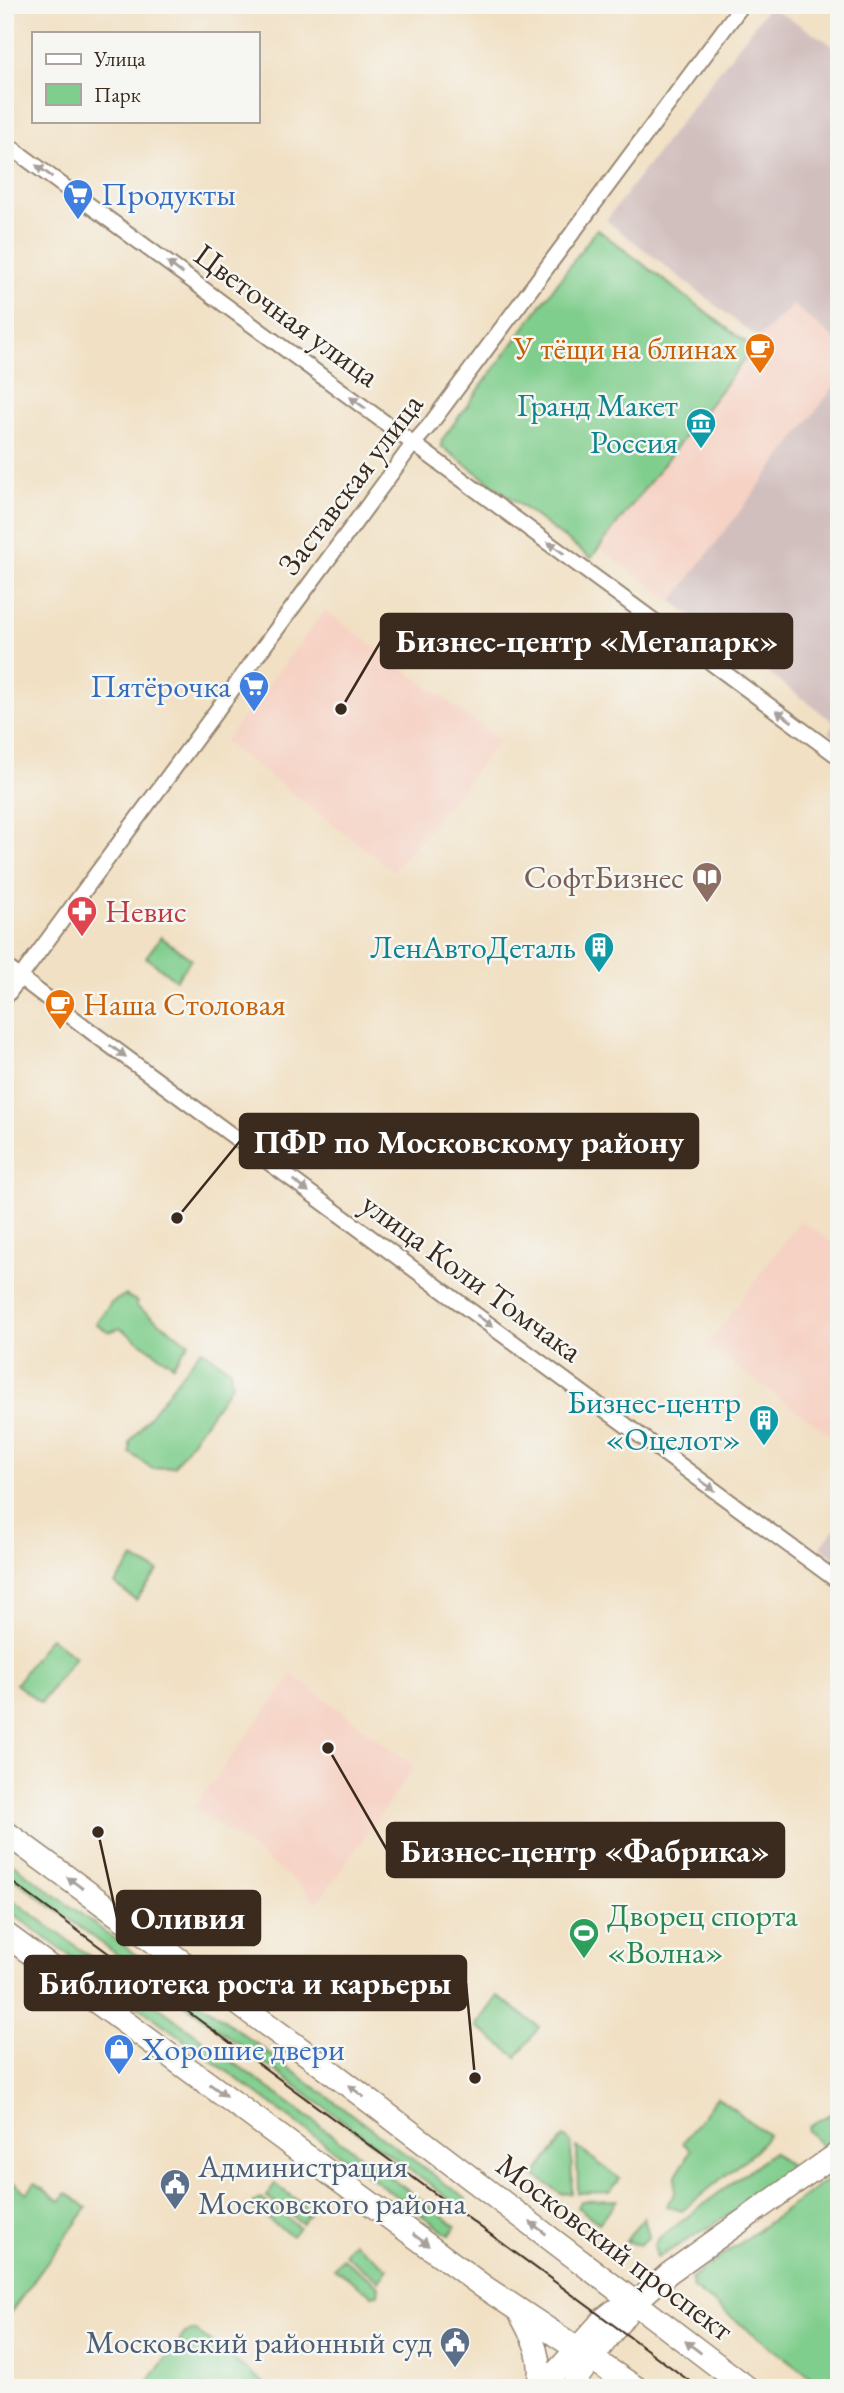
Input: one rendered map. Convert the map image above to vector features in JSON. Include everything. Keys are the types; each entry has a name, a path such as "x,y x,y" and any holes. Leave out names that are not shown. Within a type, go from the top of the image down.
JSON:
{"main road":[{"name":"Московский проспект","path":"5,1832 333,2074 747,2388"},
{"path":"5,1934 517,2309 635,2388"}],"street":[{"name":"Заставская улица","path":"5,998 413,443 426,431 742,5"},
{"name":"Цветочная улица","path":"5,143 839,757"},
{"name":"улица Коли Томчака","path":"5,966 839,1582"},
{"path":"539,2388 583,2353 669,2273 839,2152"},
{"path":"517,2309 536,2344 539,2388"},
{"path":"570,2388 583,2353"}],"shaded area":[{"path":"769,6 839,49 839,343 793,305 758,338 606,220"},
{"path":"793,304 839,343 839,380 672,601 600,548 758,338"},
{"path":"839,380 839,740 828,732 835,723 672,601"},
{"path":"325,610 500,740 394,871 224,742"},
{"path":"800,1220 839,1247 839,1441 707,1346"},
{"path":"839,1523 839,1561 820,1547"},
{"path":"293,1674 415,1767 317,1903 295,1881 194,1807"}],"green space":[{"path":"597,229 753,348 591,558 441,446 442,440"},
{"path":"161,937 191,959 176,980 146,957"},
{"path":"125,1295 138,1302 136,1306 189,1343 173,1365 120,1328 109,1332 96,1324 111,1303"},
{"path":"201,1349 230,1369 232,1384 174,1466 153,1469 130,1453 130,1442"},
{"path":"133,1559 158,1571 136,1600 115,1584"},
{"path":"50,1637 75,1657 41,1703 16,1684"},
{"path":"5,1858 466,2199 460,2207 5,1872"},
{"path":"5,1894 456,2226 449,2235 5,1908"},
{"path":"498,1996 539,2027 517,2057 476,2026"},
{"path":"717,2097 768,2135 755,2151 682,2211 666,2206 675,2193 676,2175 691,2150 683,2143"},
{"path":"839,2109 839,2140 825,2150 808,2130 809,2126"},
{"path":"564,2137 571,2143 572,2193 561,2194 535,2175"},
{"path":"577,2147 620,2179 610,2192 578,2193"},
{"path":"773,2152 795,2171 731,2214 657,2258 654,2246 658,2239"},
{"path":"839,2171 839,2388 825,2388 693,2288 691,2279"},
{"path":"5,2177 27,2193 35,2183 60,2201 67,2193 87,2208 5,2320"},
{"path":"275,2184 311,2211 302,2223 266,2196"},
{"path":"261,2199 299,2227 292,2236 255,2210 254,2202"},
{"path":"617,2200 599,2223 577,2207 581,2201"},
{"path":"644,2217 649,2237 639,2245 626,2241"},
{"path":"353,2242 388,2268 379,2281 344,2254"},
{"path":"342,2258 379,2286 378,2294 372,2295 334,2268"},
{"path":"195,2330 270,2388 149,2388 150,2379 185,2333"}],"tram line":[{"path":"5,1877 699,2388"}],"place":[{"name":"Продукты","path":"78,221"},
{"name":"У тёщи на блинах","path":"760,375"},
{"name":"Гранд Макет Россия","path":"701,450"},
{"name":"Бизнес-центр «Мегапарк»","path":"341,709"},
{"name":"Пятёрочка","path":"254,713"},
{"name":"СофтБизнес","path":"707,904"},
{"name":"Невис","path":"82,938"},
{"name":"ЛенАвтоДеталь","path":"599,974"},
{"name":"Наша Столовая","path":"60,1031"},
{"name":"ПФР по Московскому району","path":"177,1218"},
{"name":"Бизнес-центр «Оцелот»","path":"764,1447"},
{"name":"Бизнес-центр «Фабрика»","path":"328,1748"},
{"name":"Оливия","path":"98,1832"},
{"name":"Дворец спорта «Волна»","path":"584,1960"},
{"name":"Хорошие двери","path":"119,2076"},
{"name":"Библиотека роста и карьеры","path":"475,2078"},
{"name":"Администрация Московского района","path":"175,2211"},
{"name":"Московский районный суд","path":"455,2369"}]}
